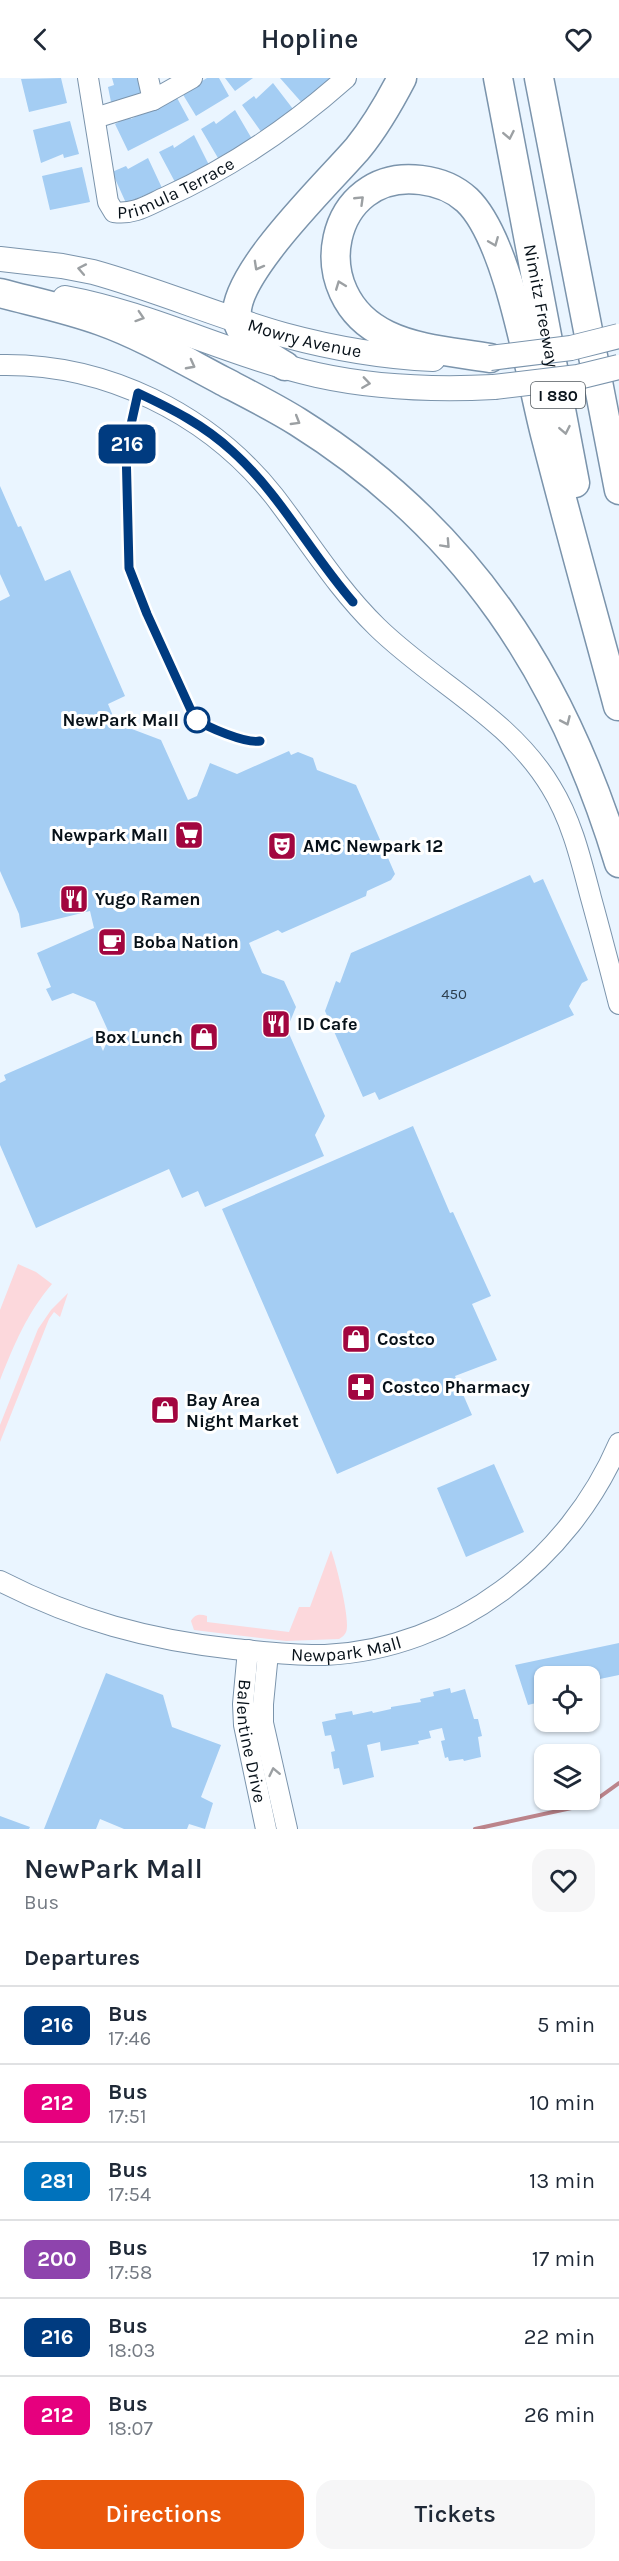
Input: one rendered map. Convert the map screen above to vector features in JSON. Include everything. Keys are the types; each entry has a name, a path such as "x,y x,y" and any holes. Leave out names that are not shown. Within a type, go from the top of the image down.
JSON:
{"highway":[{"path":"285,366 249,340 241,330 237,319 238,303 262,258 292,220 357,148 390,100 402,78"},
{"name":"Nimitz Freeway","path":"498,78 619,708"},
{"path":"541,86 619,373"},
{"name":"I 880","path":"541,86 619,490"},
{"path":"490,358 402,341 371,326 347,302 335,268 337,236 350,210 371,190 384,184 408,179 432,181 461,194 473,205 491,235 513,303 549,451 619,708"},
{"path":"0,293 103,322 163,350 297,421 350,457 399,498 470,570 512,625 531,656 560,708 584,763 619,863"}],"main road":[{"name":"Mowry Avenue","path":"0,259 93,272 283,334 355,350 423,358 490,358 571,348 619,336"},
{"name":"Mowry Avenue","path":"0,293 57,297 87,302 285,366 316,374 383,385 421,388 494,387 578,377 619,367"}],"street":[{"name":"Primula Terrace","path":"88,78 108,202 114,212 128,214 179,191 253,150 298,119 346,78"},
{"path":"148,78 153,100"},
{"path":"95,118 153,100 192,78"},
{"path":"0,365 50,366 94,377 138,393 183,414 208,432 253,472 274,497 332,578 376,626 521,746 552,787 567,818 577,845 619,1005"},
{"name":"Newpark Mall","path":"0,1581 54,1606 114,1628 176,1642 268,1653 326,1654 382,1646 428,1632 481,1605 531,1569 574,1522 593,1496 619,1443"},
{"name":"Balentine Drive","path":"248,1650 243,1704 244,1725 266,1829"},
{"name":"Balentine Drive","path":"268,1653 262,1704 263,1723 287,1829"}],"shaded area":[{"path":"18,1264 36,1272 52,1284 28,1318 0,1380 0,1310"},
{"path":"68,1293 60,1317 54,1312 49,1319 0,1442 0,1425 38,1329 51,1310"},
{"path":"331,1550 345,1605 347,1626 346,1632 339,1639 286,1641 194,1630 191,1621 200,1615 207,1616 207,1622 289,1632 299,1607 310,1607"}],"building":[{"path":"61,78 67,103 29,112 21,79"},
{"path":"112,78 139,78 143,94 111,102 108,87 114,85"},
{"path":"207,78 219,78 229,96 196,116 182,93"},
{"path":"225,78 253,78 235,91"},
{"path":"280,78 331,78 303,104"},
{"path":"273,83 293,109 262,133 242,105 254,96 256,99"},
{"path":"176,96 189,120 128,151 115,124 130,116 131,119"},
{"path":"235,110 252,139 218,158 201,129 214,121 216,124"},
{"path":"70,121 79,154 64,158 63,154 41,163 33,130"},
{"path":"194,135 209,165 175,182 159,152 173,145 174,148"},
{"path":"148,158 162,188 126,203 112,172 126,166 128,169"},
{"path":"82,167 90,202 50,210 42,176"},
{"name":"Newpark Mall","path":"0,486 18,527 21,526 45,581 70,570 125,696 108,704 116,723 161,740 188,800 197,796 210,763 237,774 289,751 291,755 298,752 313,758 317,770 356,785 395,874 391,880 367,891 366,896 282,933 278,930 249,943 262,973 284,981 296,1007 287,1029 325,1116 315,1135 324,1156 205,1207 198,1191 182,1198 169,1169 36,1228 0,1145 0,1083 6,1080 4,1075 96,1035 103,1051 110,1035 95,1002 73,993 52,1001 46,989 51,987 37,953 94,928 90,911 21,928 19,914 0,871 0,601 10,596 0,574"},
{"path":"530,875 534,883 543,879 588,980 582,983 569,1006 574,1015 379,1100 375,1092 363,1097 325,1011 336,981 340,983 351,953"},
{"path":"413,1126 450,1213 453,1212 491,1296 472,1304 497,1360 455,1376 472,1415 337,1474 222,1209"},
{"path":"494,1464 524,1532 466,1557 437,1488"},
{"path":"619,1643 619,1675 600,1679 600,1666 534,1666 534,1704 528,1705 515,1665"},
{"path":"106,1673 163,1695 172,1727 221,1745 201,1797 213,1803 205,1829 189,1824 187,1829 124,1829 100,1819 96,1829 44,1829"},
{"path":"450,1688 451,1693 465,1689 474,1719 478,1719 482,1736 478,1737 481,1757 464,1761 463,1759 449,1761 448,1757 445,1758 441,1741 445,1740 442,1728 429,1731 431,1738 418,1741 419,1744 381,1751 380,1742 367,1745 374,1777 343,1785 339,1768 334,1769 331,1752 335,1751 331,1735 325,1736 322,1722 336,1719 335,1714 352,1711 353,1715 372,1711 373,1713 391,1709 391,1707 421,1702 420,1699 434,1696 433,1692"},
{"path":"0,1816 30,1827 29,1829 0,1829"}],"waterway":[{"path":"475,1829 590,1804 619,1783"}],"bus line":[{"name":"216","path":"260,741 255,742 239,737 195,719 133,582 127,554 126,447 138,393 183,414 232,451 274,497 332,578 353,602"}],"place":[{"name":"NewPark Mall","path":"197,720"},
{"name":"Newpark Mall","path":"189,835"},
{"name":"AMC Newpark 12","path":"282,846"},
{"name":"Yugo Ramen","path":"74,899"},
{"name":"Boba Nation","path":"112,942"},
{"name":"ID Cafe","path":"276,1024"},
{"name":"Box Lunch","path":"204,1037"},
{"name":"Costco","path":"356,1339"},
{"name":"Costco Pharmacy","path":"361,1387"},
{"name":"Bay Area Night Market","path":"165,1410"}]}
